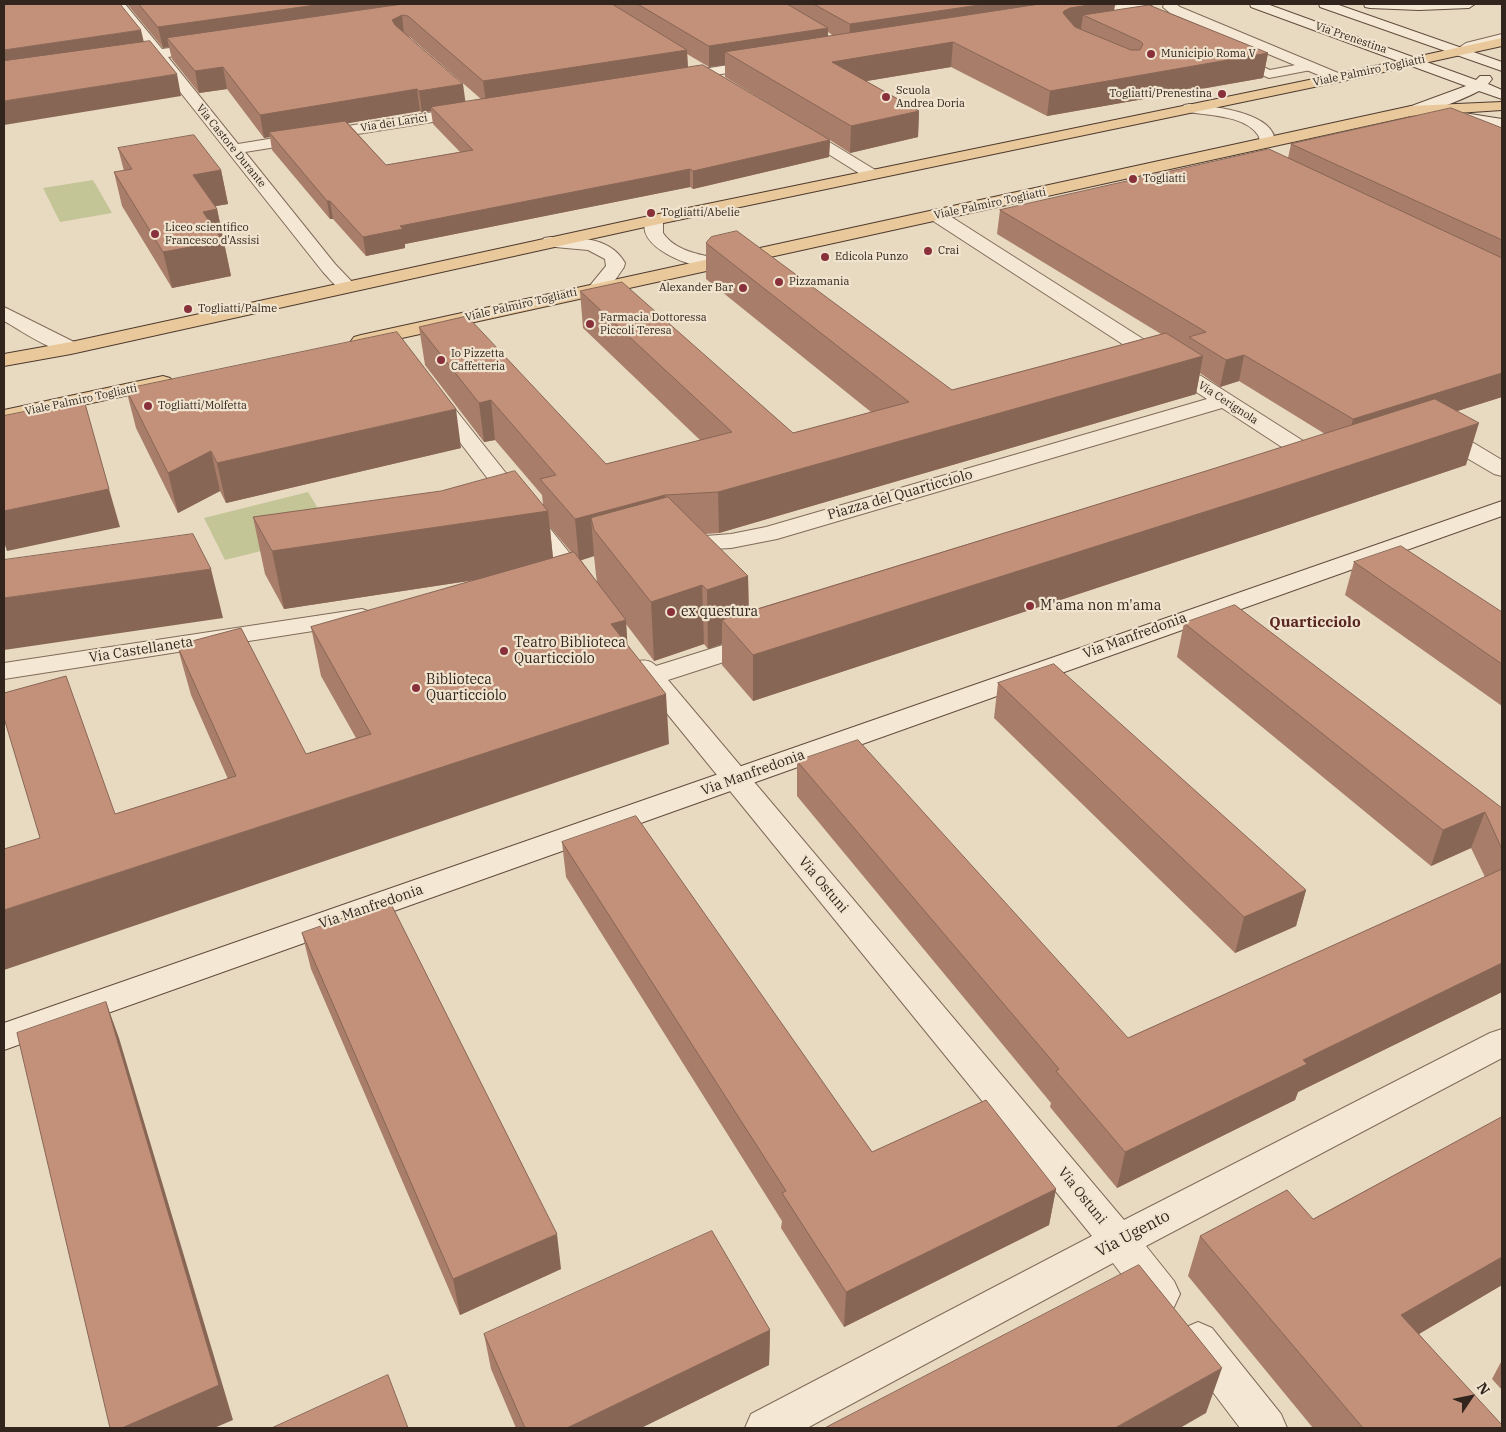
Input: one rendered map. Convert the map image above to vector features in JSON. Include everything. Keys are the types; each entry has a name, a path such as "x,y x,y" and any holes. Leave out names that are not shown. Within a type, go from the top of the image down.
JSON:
{"main road":[{"name":"Viale Palmiro Togliatti","path":"4,360 71,348 347,286 871,174 1338,78 1360,62 1416,61 1502,42"},
{"name":"Viale Palmiro Togliatti","path":"341,345 395,343 597,288 1411,111 1502,106"},
{"name":"Viale Palmiro Togliatti","path":"4,416 178,379"}],"street":[{"name":"Via Castore Durante","path":"118,4 347,286"},
{"path":"1061,18 1147,4"},
{"path":"1170,4 1168,6 1171,9 1338,78"},
{"name":"Via Prenestina","path":"1256,4 1416,61 1502,95"},
{"name":"Via Prenestina","path":"1325,4 1502,67"},
{"path":"1370,4 1426,6 1469,4"},
{"path":"1323,28 1345,43 1360,62"},
{"path":"112,61 217,46"},
{"path":"1460,51 1485,72 1485,78 1478,85"},
{"path":"689,63 728,87"},
{"path":"666,79 771,63"},
{"name":"Viale Palmiro Togliatti","path":"1411,111 1478,85"},
{"name":"Via dei Larici","path":"234,149 481,109 468,98"},
{"name":"Viale Palmiro Togliatti","path":"1189,108 1223,113 1249,121 1267,135 1267,142"},
{"path":"1411,111 1502,124"},
{"path":"787,123 871,174"},
{"path":"1236,149 1262,162"},
{"name":"Via Cerignola","path":"936,215 1225,400 1332,459 1293,472"},
{"name":"Viale Palmiro Togliatti","path":"654,220 654,233 664,245 686,256 712,263"},
{"name":"Viale Palmiro Togliatti","path":"550,242 595,247 611,255 616,263 615,268 597,288"},
{"path":"4,313 46,337 71,348"},
{"path":"423,381 593,600"},
{"name":"Piazza del Quarticciolo","path":"659,547 682,543 732,541 769,534 1225,400"},
{"path":"1424,431 1502,469"},
{"name":"Via Manfredonia","path":"4,1037 1502,508"},
{"path":"545,579 596,564"},
{"name":"Via Castellaneta","path":"4,671 384,614"},
{"path":"650,677 781,634"},
{"name":"Via Ostuni","path":"632,654 1119,1241 1266,1428"},
{"name":"Via Ugento","path":"766,1428 1119,1241 1502,1042"}],"lane":[{"path":"1101,12 1121,22"},
{"path":"1164,18 1183,14"},
{"name":"Viale Palmiro Togliatti","path":"1460,51 1470,45 1502,36"},
{"path":"1224,54 1269,74 1310,66"}],"green space":[{"path":"93,180 112,213 60,222 43,188"},
{"path":"308,492 333,533 225,560 204,518"}],"building":[{"path":"4,4 120,4 141,30 4,50"},
{"path":"139,4 323,4 158,27"},
{"path":"403,4 612,4 687,50 483,81 408,16 402,15 392,20 395,25 463,84 419,91 417,89 260,115 223,67 195,71 167,38"},
{"path":"638,4 787,4 828,28 709,46"},
{"path":"814,4 986,4 850,24"},
{"path":"1040,4 1095,4 1070,8 1063,13 1075,27 1131,50 1140,50 1143,44 1083,15 1149,5 1268,53 1050,91 953,42 832,62 919,111 851,126 725,52"},
{"path":"150,41 177,74 4,101 4,61"},
{"path":"703,65 830,140 693,171 690,169 400,226 403,229 363,237 330,201 327,201 269,132 345,121 386,165 473,150 431,107"},
{"path":"1451,108 1502,128 1502,240 1291,144"},
{"path":"194,135 221,170 193,175 217,209 203,212 223,241 163,252 114,172 132,169 118,148"},
{"path":"1269,149 1502,258 1502,373 1353,419 1244,355 1226,360 1189,337 1206,332 1000,210"},
{"path":"737,231 952,390 1166,333 1203,356 718,492 665,495 575,519 540,479 556,475 491,400 479,403 419,327 467,316 606,464 732,432 580,291 622,282 793,433 909,402 706,243 711,237"},
{"path":"397,332 456,409 217,463 211,451 168,473 126,389"},
{"path":"1435,399 1479,423 753,655 722,620 1206,471"},
{"path":"84,400 109,489 4,511 4,416"},
{"path":"515,471 548,511 272,551 253,517 441,491"},
{"path":"668,497 748,576 707,590 702,585 651,602 594,530 591,518"},
{"path":"193,534 211,569 4,598 4,560"},
{"path":"1401,546 1502,612 1502,664 1354,562"},
{"path":"574,552 626,620 611,624 666,694 4,910 4,849 40,838 4,718 4,693 66,676 115,814 236,776 177,645 241,628 306,754 371,734 311,627"},
{"path":"1235,605 1502,808 1502,849 1485,812 1443,830 1184,623"},
{"path":"1054,664 1306,890 1244,917 998,683"},
{"path":"858,740 1128,1038 1502,869 1502,963 1303,1060 1307,1064 1125,1152 1056,1071 1059,1069 797,761"},
{"path":"636,816 872,1152 986,1100 1056,1189 846,1292 782,1193 786,1191 562,842"},
{"path":"390,902 557,1234 453,1279 302,933"},
{"path":"106,1002 219,1385 122,1428 110,1428 17,1033"},
{"path":"1502,1117 1502,1257 1401,1315 1502,1425 1502,1428 1363,1428 1200,1236 1287,1190 1313,1219"},
{"path":"712,1231 770,1330 567,1428 525,1428 484,1334"},
{"path":"1139,1265 1222,1368 1115,1428 825,1428"},
{"path":"388,1375 408,1428 272,1428"}],"place":[{"name":"Municipio Roma V","path":"1151,54"},
{"name":"Togliatti/Prenestina","path":"1222,94"},
{"name":"Scuola Andrea Doria","path":"886,97"},
{"name":"Togliatti","path":"1133,179"},
{"name":"Togliatti/Abelie","path":"651,213"},
{"name":"Liceo scientifico Francesco d'Assisi","path":"155,234"},
{"name":"Crai","path":"928,251"},
{"name":"Edicola Punzo","path":"825,257"},
{"name":"Pizzamania","path":"779,282"},
{"name":"Alexander Bar","path":"743,288"},
{"name":"Togliatti/Palme","path":"188,309"},
{"name":"Farmacia Dottoressa Piccoli Teresa","path":"590,324"},
{"name":"Io Pizzetta Caffetteria","path":"441,360"},
{"name":"Togliatti/Molfetta","path":"148,406"},
{"name":"M'ama non m'ama","path":"1030,606"},
{"name":"ex questura","path":"671,612"},
{"name":"Teatro Biblioteca Quarticciolo","path":"504,651"},
{"name":"Biblioteca Quarticciolo","path":"416,688"}],"district":[{"name":"Quarticciolo","path":"1315,623"}]}
